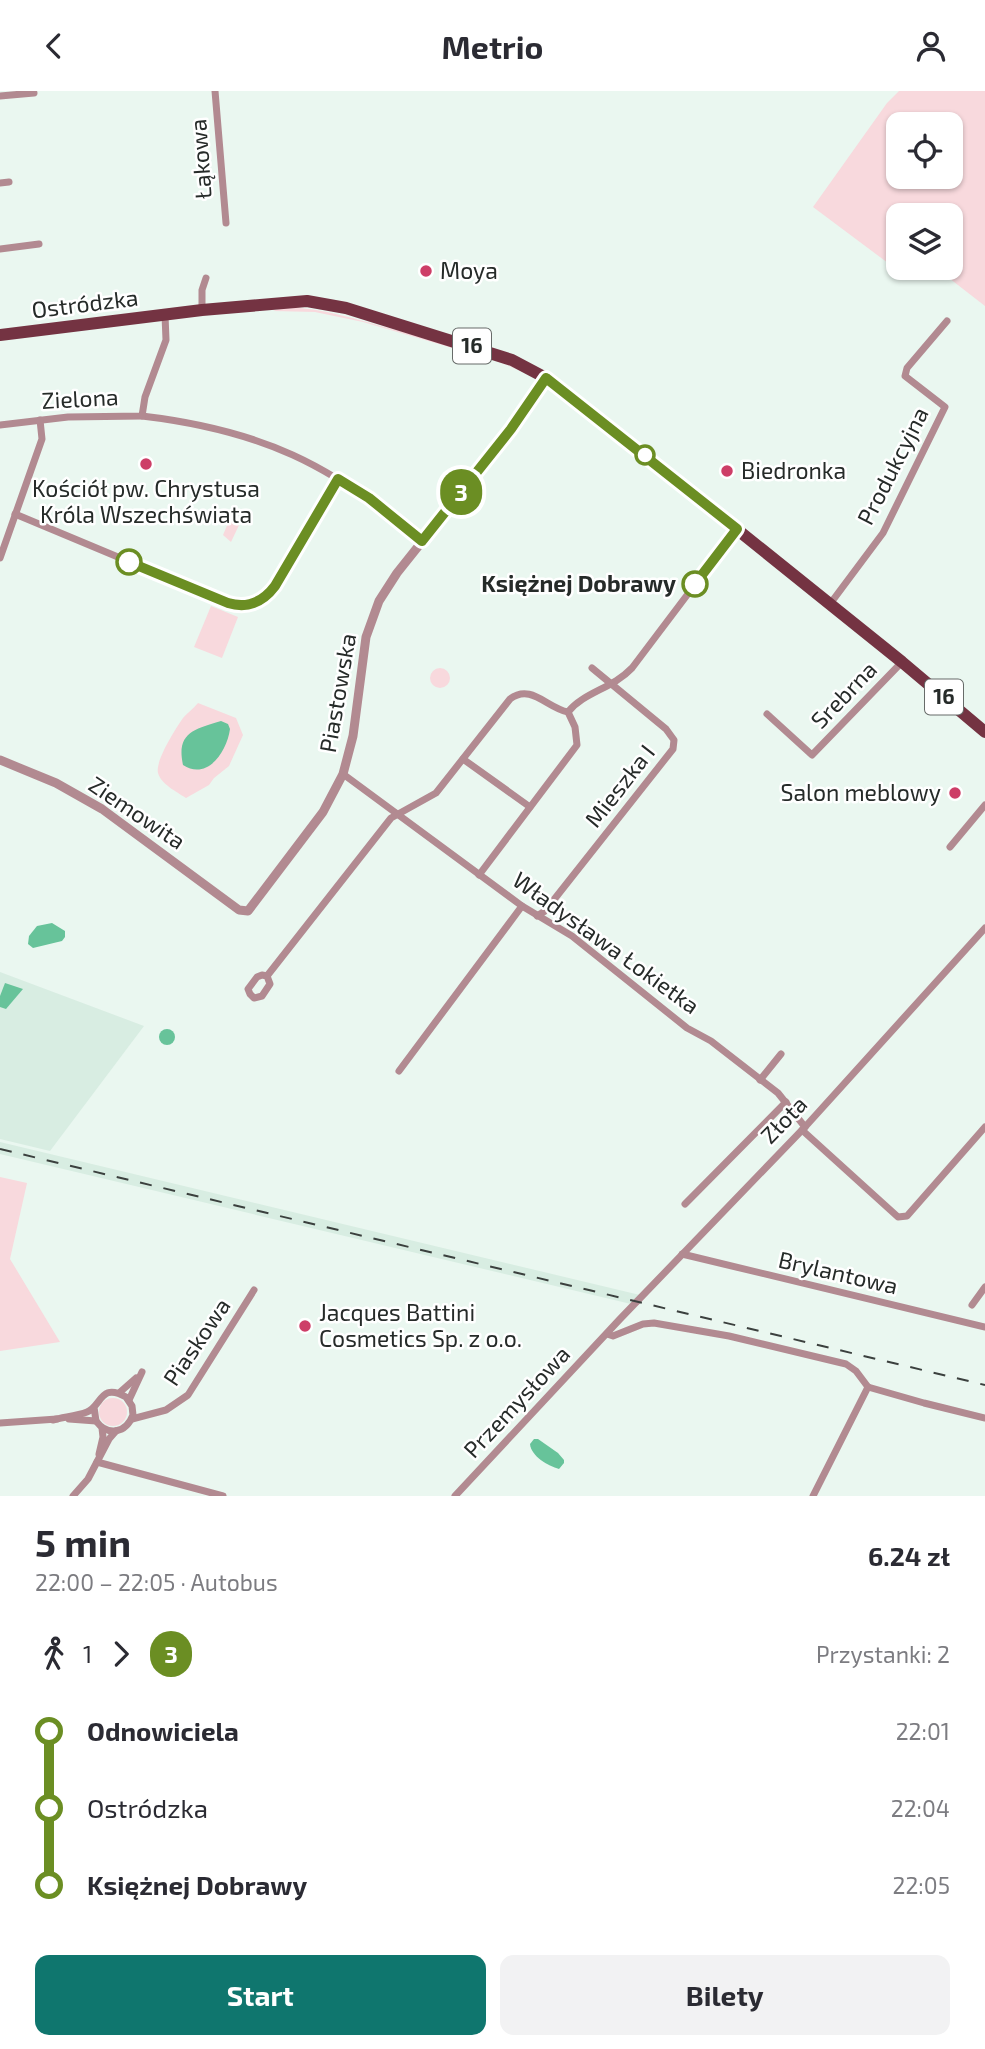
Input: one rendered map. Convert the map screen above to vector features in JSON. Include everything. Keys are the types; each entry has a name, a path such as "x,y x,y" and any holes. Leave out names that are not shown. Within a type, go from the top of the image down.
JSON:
{"main road":[{"name":"Ostródzka","path":"0,335 202,310 307,301 331,304 498,355 546,378 902,662"},
{"name":"16","path":"902,662 985,732"}],"street":[{"name":"Łąkowa","path":"215,91 226,223"},
{"path":"0,96 34,93"},
{"path":"0,183 9,181"},
{"path":"0,249 39,244"},
{"path":"202,310 202,290 206,278"},
{"name":"Zielona","path":"0,425 93,415 142,416 145,397 166,340 165,315"},
{"name":"Produkcyjna","path":"830,604 883,533 945,407 905,376 907,368 947,321"},
{"name":"Piastowska","path":"244,912 253,907 304,840 323,812 343,774 353,736 361,663 379,601 397,573 511,429 546,378"},
{"path":"142,416 230,431 269,444 369,498 422,541"},
{"path":"0,558 42,439 40,420"},
{"path":"15,515 206,594 244,606 260,601 275,586 338,479"},
{"path":"568,712 578,702 611,686 632,668 737,529"},
{"name":"Srebrna","path":"767,714 812,755 902,662"},
{"path":"592,668 611,686"},
{"name":"Mieszka I","path":"537,916 545,911 673,749 674,740 666,729 645,709 611,686"},
{"path":"267,976 387,823 397,814 436,793 515,695 529,693 552,707 568,712 575,727 576,745 479,874"},
{"path":"463,759 530,807"},
{"name":"Ziemowita","path":"0,760 56,783 102,809 244,912"},
{"name":"Władysława Łokietka","path":"343,774 522,906 572,936 687,1028 711,1041 760,1080 786,1102 803,1128 898,1217 907,1216 985,1127"},
{"path":"950,847 985,805"},
{"path":"399,1070 522,906"},
{"name":"Złota","path":"607,1334 803,1128 985,928"},
{"path":"760,1080 781,1054"},
{"path":"685,1204 786,1102"},
{"name":"Brylantowa","path":"682,1254 985,1327"},
{"path":"972,1305 985,1287"},
{"name":"Piaskowa","path":"116,1431 123,1429 132,1419 166,1410 182,1401 197,1383 254,1290"},
{"path":"607,1334 621,1334 648,1323 729,1336 846,1364 856,1371 868,1387 985,1418"},
{"name":"Przemysłowa","path":"455,1496 607,1334"},
{"path":"53,1420 87,1412 102,1396 119,1393 142,1372 130,1403 132,1419"},
{"path":"813,1496 868,1387"},
{"name":"Piaskowa","path":"119,1393 140,1410 166,1410"},
{"path":"94,1407 96,1421 102,1428 103,1437 97,1462"},
{"path":"0,1423 88,1419 96,1421"},
{"path":"73,1496 88,1479 116,1431 102,1428"},
{"path":"97,1462 223,1496"}],"shaded area":[{"path":"899,91 985,91 985,306 951,280 963,280 963,203 886,203 886,262 813,207 887,103"},
{"path":"284,307 327,312 445,344 493,360 363,322 315,312 273,311"},
{"path":"231,516 241,521 231,542 223,535"},
{"path":"211,606 238,617 222,658 194,647"},
{"path":"440,668 447,671 450,678 447,685 440,688 433,685 430,678 433,671"},
{"path":"198,703 236,718 243,735 229,766 209,785 186,798 162,781 158,768 176,729"},
{"path":"221,721 228,724 230,729 225,747 214,762 200,769 183,765 182,746 189,734"},
{"path":"52,923 65,931 62,941 33,948 28,944 29,936 37,926"},
{"path":"0,972 144,1026 50,1151 0,1139"},
{"path":"5,983 23,989 6,1009 0,1007 0,996"},
{"path":"167,1029 173,1031 173,1043 167,1045 161,1043 159,1037 161,1031"},
{"path":"0,1142 640,1295 631,1304 0,1154"},
{"path":"0,1177 27,1183 10,1259 60,1342 0,1351"},
{"path":"113,1398 123,1402 127,1412 123,1422 113,1426 103,1422 99,1412 103,1402"},
{"path":"534,1439 558,1453 564,1460 559,1469 545,1463 533,1453 530,1444"}],"railway":[{"path":"0,1149 985,1385"}],"bus line":[{"name":"3","path":"129,562 228,603 244,606 254,604 271,592 338,479 369,498 422,541 511,429 546,378 737,529 695,584"}],"place":[{"name":"Moya","path":"426,271"},
{"name":"Kościół pw. Chrystusa Króla Wszechświata","path":"146,464"},
{"name":"Biedronka","path":"727,471"},
{"name":"Księżnej Dobrawy","path":"695,584"},
{"name":"Salon meblowy","path":"955,793"},
{"name":"Jacques Battini Cosmetics Sp. z o.o.","path":"305,1326"}]}
